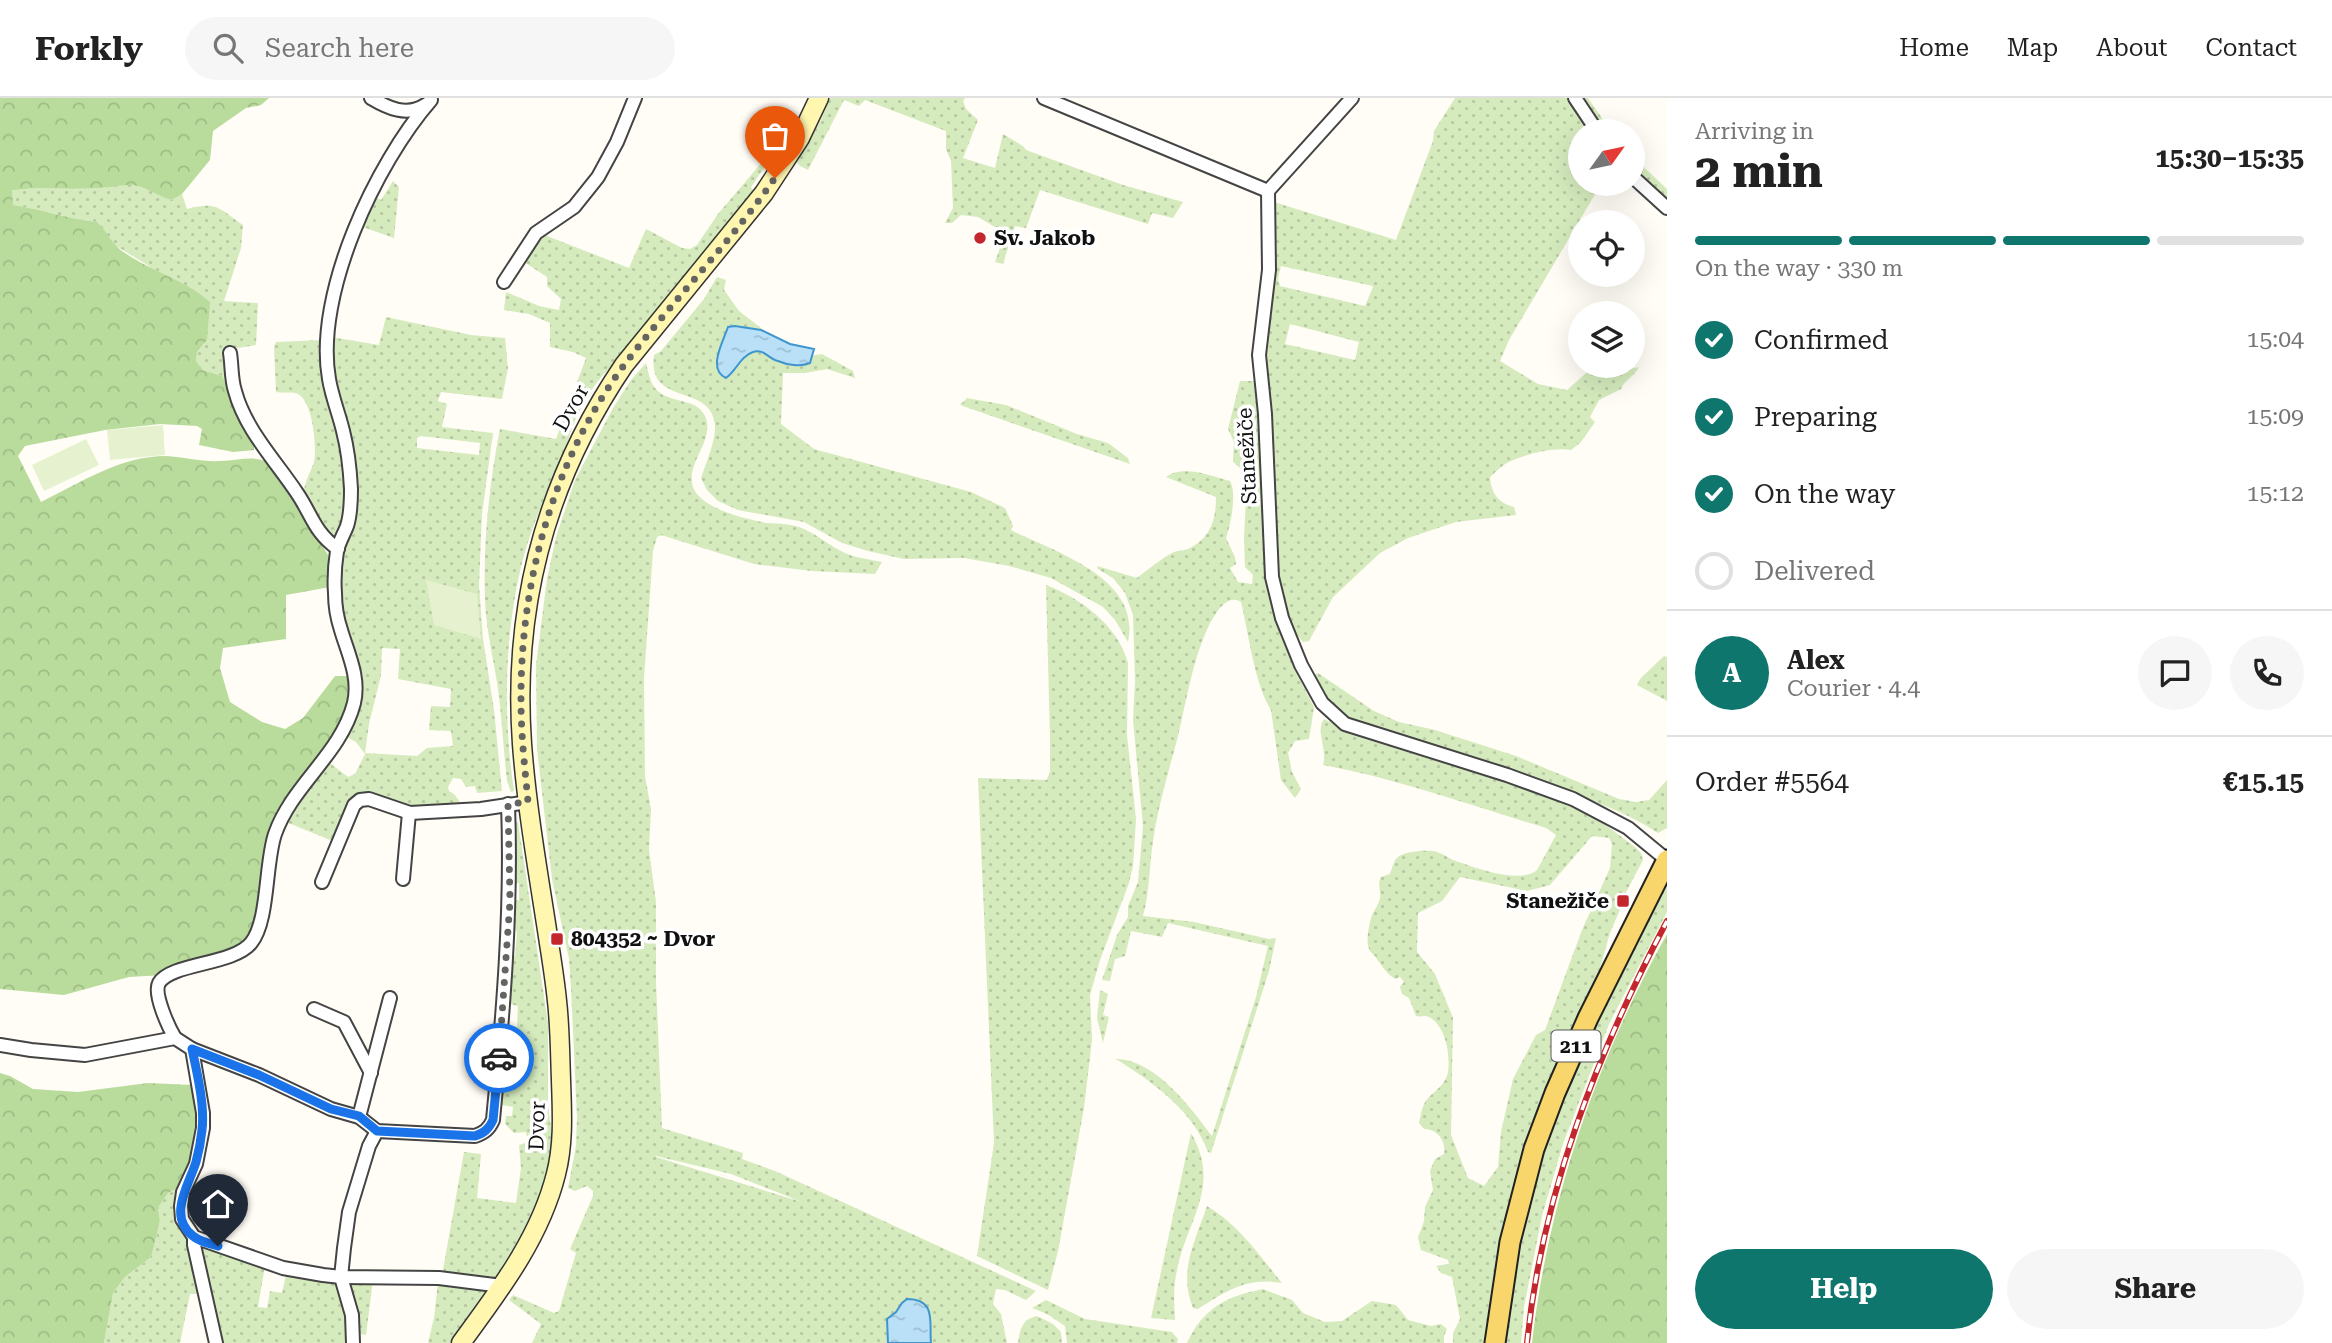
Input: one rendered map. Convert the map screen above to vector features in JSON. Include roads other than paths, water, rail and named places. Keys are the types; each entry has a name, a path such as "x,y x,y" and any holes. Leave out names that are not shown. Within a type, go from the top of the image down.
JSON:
{"main road":[{"name":"211","path":"1495,1343 1510,1242 1534,1149 1588,1018 1667,860"}],"street":[{"path":"371,98 401,111 418,110 432,99"},
{"path":"504,282 536,233 574,207 598,177 617,142 635,98"},
{"name":"Dvor","path":"461,1343 502,1286 543,1215 557,1170 562,1132 558,1002 528,802 521,703 524,623 534,562 561,479 586,427 619,373 764,193 800,138 819,98"},
{"path":"1044,98 1268,191 1352,98"},
{"path":"1575,98 1589,119"},
{"path":"353,1343 352,1315 341,1277 349,1212 369,1146 377,1131 359,1116 331,1109 259,1075 192,1049 175,1038 157,989 162,980 174,973 231,956 251,944 260,921 274,837 279,824 298,789 322,762 349,720 355,699 355,679 337,614 335,584 338,549 350,516 350,467 344,433 328,379 327,352 331,306 354,228 368,196 419,114 432,99"},
{"path":"1645,188 1667,208"},
{"name":"Stanežiče","path":"1268,191 1269,270 1259,355 1265,414 1272,577 1282,618 1301,665 1322,704 1345,724 1507,775 1573,799 1628,828 1667,860"},
{"path":"230,353 234,390 242,408 266,451 299,495 322,538 338,549"},
{"path":"322,882 354,805 360,800 369,799 409,813 481,809 528,802"},
{"name":"Dvor","path":"377,1131 475,1136 483,1134 493,1120 509,934 508,804"},
{"path":"403,879 409,813"},
{"path":"359,1116 390,998"},
{"path":"314,1009 344,1022 371,1073"},
{"path":"0,1045 31,1051 85,1055 175,1038"},
{"path":"192,1049 203,1128 196,1164 183,1192 182,1219 194,1237 216,1343"},
{"path":"194,1237 283,1268 341,1277 439,1278 502,1286"}],"water":[{"path":"728,327 761,330 790,344 814,349 810,363 786,364 757,351 745,357 726,378 720,374 718,355"},
{"path":"907,1299 917,1300 927,1308 930,1314 931,1343 888,1343 887,1319"}],"railway":[{"path":"1527,1343 1545,1232 1576,1126 1618,1022 1667,921"}],"place":[{"name":"Sv. Jakob","path":"980,238"},
{"name":"Stanežiče","path":"1623,901"},
{"name":"804352 ~ Dvor","path":"557,939"}]}
